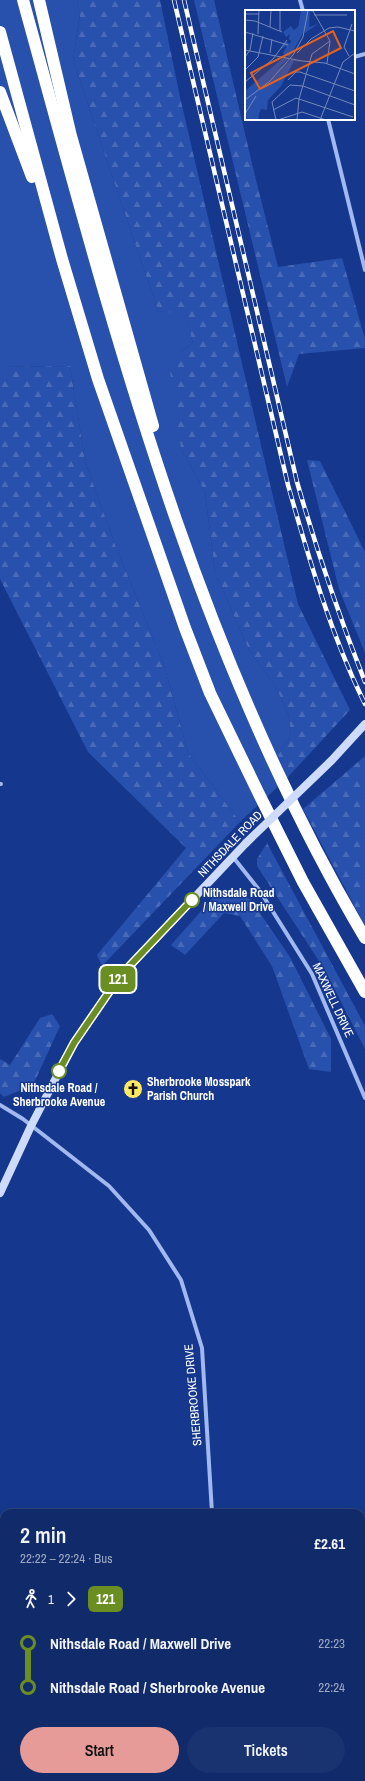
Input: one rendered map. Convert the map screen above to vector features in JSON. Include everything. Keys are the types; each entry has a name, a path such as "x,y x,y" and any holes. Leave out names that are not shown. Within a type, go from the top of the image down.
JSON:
{"highway":[{"path":"23,0 52,110 123,358 153,454 194,574 236,682 273,765 306,831 365,938"},
{"path":"39,0 71,136 194,574"},
{"path":"0,32 62,259 98,379 184,628 210,693 303,882 365,992"},
{"path":"0,92 62,259"}],"street":[{"path":"300,0 303,10"},
{"path":"355,57 365,54"},
{"path":"328,120 365,270"},
{"name":"NITHSDALE ROAD","path":"0,1193 31,1126 74,1043 120,976 246,843 332,760 365,724"},
{"name":"MAXWELL DRIVE","path":"233,857 260,891 312,974 365,1098"},
{"name":"SHERBROOKE DRIVE","path":"0,1105 31,1126 109,1186 149,1230 181,1280 202,1348 212,1509"}],"green space":[{"path":"0,0 77,0 80,14 73,60 158,311 185,313 193,343 180,353 181,449 205,492 215,572 249,650 275,685 288,714 291,731 288,740 278,755 287,778 240,822 188,753 164,665 114,542 85,461 70,366 0,367"},
{"path":"77,0 160,0 180,97 298,604 350,710 287,778 278,755 288,740 291,731 288,714 275,685 249,650 215,572 205,492 181,449 170,371 180,353 193,343 185,314 158,311 73,60 80,15"},
{"path":"194,0 214,0 253,168 278,267 342,258 365,339 365,348 299,354 287,387"},
{"path":"70,366 85,461 114,542 164,665 188,753 240,822 102,966 97,955 186,848 88,752 0,579 0,367"},
{"path":"307,460 320,461 365,552 365,653 339,589"},
{"path":"365,756 365,926 303,809"},
{"path":"267,843 365,1026 365,1049 325,970 257,866 257,859"},
{"path":"236,889 251,900 290,957 331,1039 331,1072 309,1069 272,966 240,916 224,913 185,955 171,945 217,893"},
{"path":"52,1014 60,1026 33,1085 4,1097 0,1093 0,1059 10,1065 40,1018"}],"railway":[{"path":"174,0 288,485 331,624 365,704"},
{"path":"184,0 297,482 312,533 346,633 365,682"}],"bus line":[{"name":"121","path":"59,1071 74,1043 120,976 192,900"}],"place":[{"name":"Nithsdale Road / Maxwell Drive","path":"192,900"},
{"name":"Nithsdale Road / Sherbrooke Avenue","path":"59,1071"},
{"name":"Sherbrooke Mosspark Parish Church","path":"133,1089"}]}
